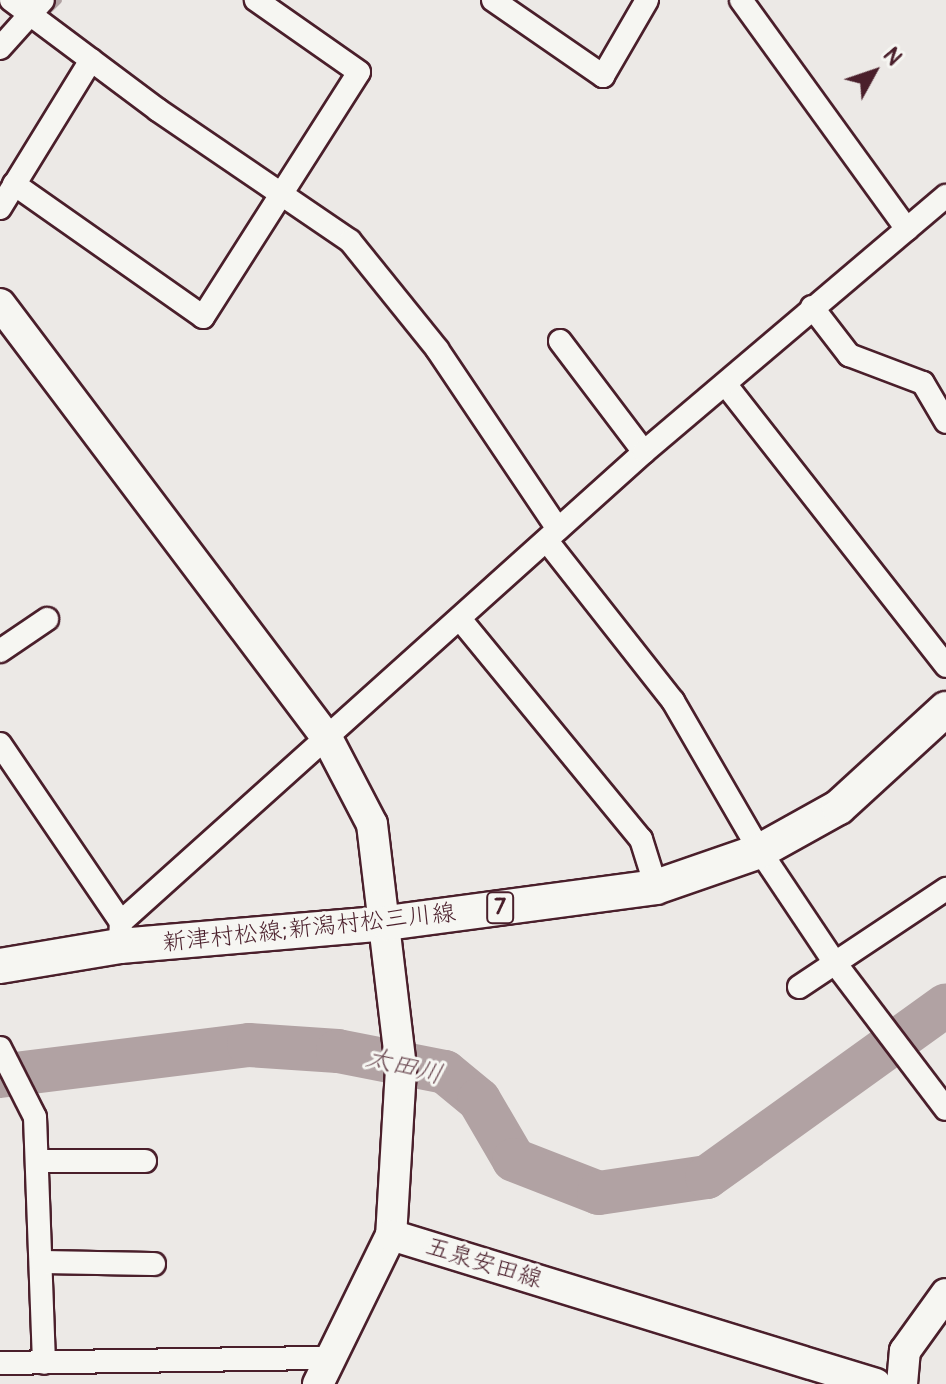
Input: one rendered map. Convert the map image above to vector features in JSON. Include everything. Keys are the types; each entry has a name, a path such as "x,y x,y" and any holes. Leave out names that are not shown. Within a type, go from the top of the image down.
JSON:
{"main road":[{"name":"新津村松線;新潟村松三川線","path":"0,966 121,934 387,923 656,887 760,851 839,807 946,709"}],"street":[{"path":"11,0 37,7 91,60 282,191 360,253 437,349 552,535 673,701 760,851 840,970 940,1100"},
{"path":"14,184 203,317 359,72 256,0"},
{"path":"493,0 603,76 647,0"},
{"path":"741,0 907,229"},
{"path":"0,48 37,7"},
{"path":"0,208 91,60"},
{"path":"0,744 121,934 327,738 644,452 946,196"},
{"path":"0,304 327,738 372,824 387,923 401,1069 391,1235 318,1384"},
{"path":"812,307 849,355 923,383 946,422"},
{"path":"560,341 644,452"},
{"path":"726,385 946,666"},
{"path":"0,651 47,619"},
{"path":"460,619 641,839 656,887"},
{"path":"799,987 840,970 946,889"},
{"path":"0,1048 35,1117 44,1363"},
{"path":"37,1161 145,1161"},
{"name":"五泉安田線","path":"391,1235 876,1384"},
{"path":"41,1262 154,1264"},
{"path":"902,1384 905,1351 946,1294"},
{"path":"0,1363 333,1358"}],"waterway":[{"path":"45,13 58,0"},
{"name":"太田川","path":"0,1076 249,1045 338,1051 445,1072 479,1100 514,1160 599,1193 707,1177 946,1005"}]}
